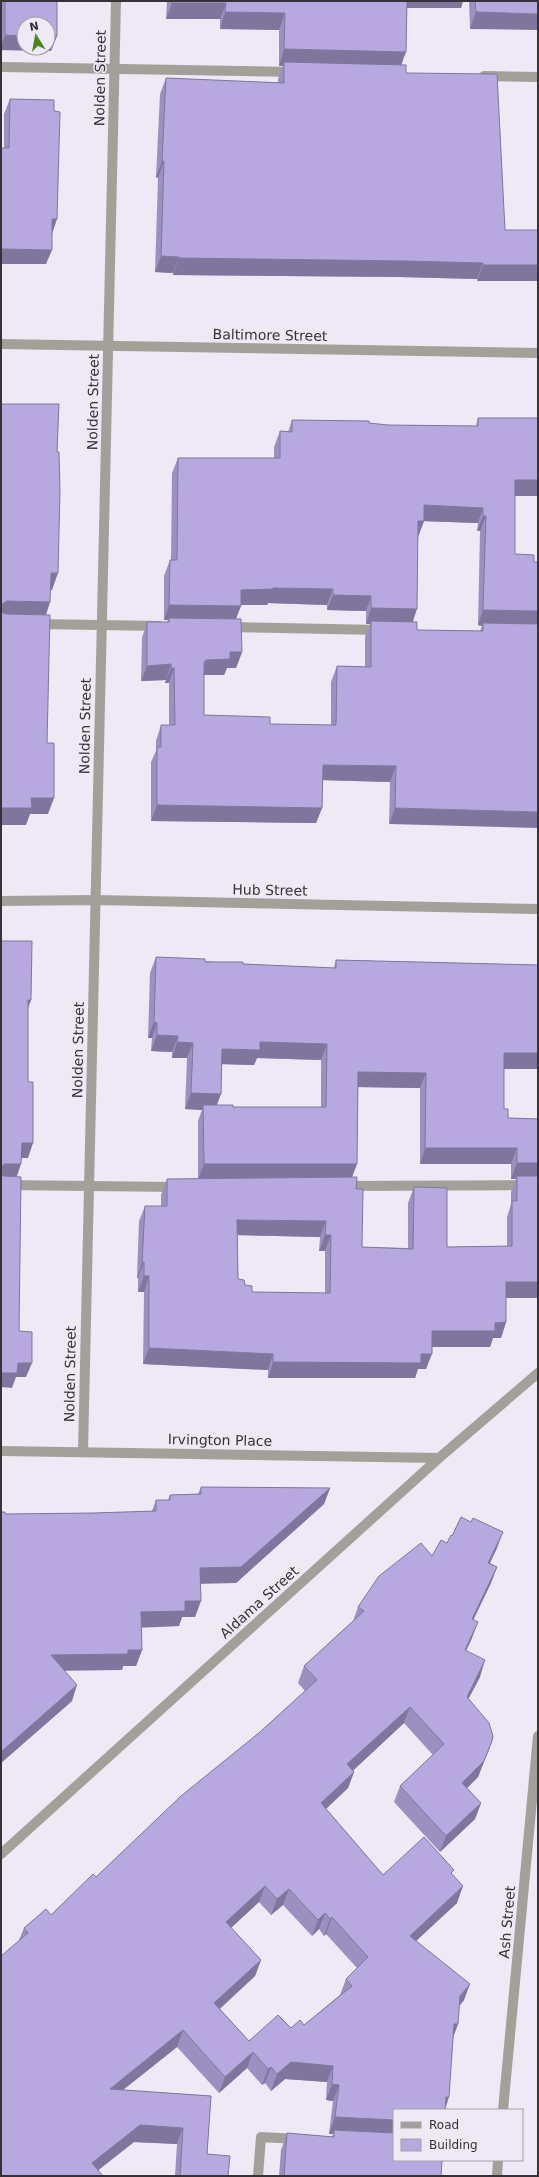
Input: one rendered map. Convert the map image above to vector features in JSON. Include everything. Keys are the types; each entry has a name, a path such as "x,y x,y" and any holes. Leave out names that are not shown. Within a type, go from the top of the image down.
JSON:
{"street":[{"name":"Nolden Street","path":"82,1452 116,1"},
{"path":"1,67 306,72"},
{"path":"474,75 538,77"},
{"name":"Baltimore Street","path":"1,344 538,353"},
{"path":"24,624 173,626"},
{"path":"221,627 387,630"},
{"name":"Hub Street","path":"1,901 95,900 538,909"},
{"path":"1,1185 191,1187"},
{"path":"333,1186 538,1185"},
{"name":"Aldama Street","path":"1,1854 439,1458 538,1373"},
{"name":"Irvington Place","path":"1,1451 439,1458"},
{"name":"Ash Street","path":"503,2109 538,1736"},
{"path":"258,2176 261,2137 308,2139"},
{"path":"497,2176 498,2161"}],"building":[{"path":"5,1 57,1 57,36 56,16 16,16 16,36 5,35"},
{"path":"172,1 407,1 406,52 284,49 285,13 225,12 226,3 172,3"},
{"path":"475,1 538,1 538,14 476,12"},
{"path":"284,62 406,65 406,73 497,74 505,230 538,230 538,265 483,265 483,263 406,261 179,258 161,256 164,161 162,161 166,78 284,83"},
{"path":"10,99 54,100 54,111 60,112 57,219 52,219 52,250 1,249 1,148 9,148"},
{"path":"1,404 59,404 57,452 59,452 60,491 58,573 51,573 50,602 7,601 1,606"},
{"path":"478,418 538,418 538,480 515,480 515,554 534,555 534,562 538,562 538,611 483,610 486,516 483,516 483,508 424,505 424,521 418,521 417,609 371,608 371,596 333,595 333,589 273,588 241,590 241,606 169,605 170,560 177,560 178,458 280,458 280,431 292,432 292,420 369,421 369,423 388,425 478,426"},
{"path":"1,609 3,613 7,614 50,615 47,743 54,743 54,798 31,798 32,808 1,808"},
{"path":"169,618 241,619 242,652 230,652 230,659 206,660 204,662 204,715 270,717 270,724 336,725 337,666 371,667 371,621 417,622 417,630 483,631 483,623 538,624 538,812 395,808 396,766 323,765 322,808 157,805 157,747 161,747 161,725 175,725 174,668 171,668 171,664 147,666 147,622 169,622"},
{"path":"1,941 32,941 31,1000 28,1000 28,1082 33,1082 33,1143 22,1143 21,1164 4,1164 1,1169"},
{"path":"156,957 205,959 205,962 243,962 243,964 336,968 336,960 538,965 538,1053 504,1053 504,1109 508,1109 508,1118 538,1119 538,1163 517,1163 517,1148 425,1148 426,1073 358,1072 357,1164 204,1164 203,1105 233,1105 233,1107 326,1107 327,1044 260,1042 260,1050 222,1049 221,1094 191,1093 193,1043 177,1042 178,1036 157,1035 157,1023 154,1022"},
{"path":"1,1172 3,1176 21,1177 19,1331 32,1332 32,1363 18,1363 17,1373 1,1373"},
{"path":"517,1176 538,1176 538,1282 506,1282 506,1322 495,1323 495,1331 432,1331 432,1354 421,1354 421,1363 273,1362 273,1354 149,1348 149,1276 144,1276 144,1262 142,1263 145,1206 167,1206 167,1179 357,1177 356,1189 363,1189 362,1247 413,1249 414,1187 447,1188 447,1247 512,1246 512,1201 517,1201","holes":["237,1220 326,1221 325,1235 331,1235 330,1293 252,1292 252,1286 245,1285 244,1280 238,1279"]},
{"path":"201,1487 330,1488 241,1567 200,1568 201,1601 185,1601 185,1611 141,1612 142,1650 128,1650 128,1654 51,1655 77,1685 1,1752 1,1512 5,1512 5,1514 156,1511 156,1500 170,1500 170,1495 201,1494"},
{"path":"461,1517 471,1522 473,1518 503,1532 488,1563 497,1567 472,1619 478,1622 465,1650 485,1660 467,1697 489,1723 493,1736 484,1761 462,1783 481,1803 446,1836 400,1786 444,1744 410,1707 347,1764 354,1772 321,1803 383,1875 424,1837 454,1870 451,1873 463,1886 410,1936 470,1984 460,1996 458,2024 454,2024 449,2097 446,2097 445,2109 393,2109 393,2120 335,2117 339,2085 332,2084 333,2066 291,2062 277,2074 271,2067 268,2069 253,2052 225,2077 183,2030 110,2089 211,2096 207,2154 230,2156 228,2176 180,2176 183,2128 140,2125 92,2163 103,2176 1,2176 1,1956 28,1933 24,1928 46,1909 51,1915 93,1874 96,1877 181,1796 260,1732 317,1680 304,1666 364,1611 358,1607 379,1576 421,1543 432,1556 441,1540 447,1543 451,1535 452,1536","holes":["265,1886 277,1899 289,1889 318,1920 325,1913 330,1919 332,1917 368,1957 346,1979 352,1986 304,2025 300,2020 291,2028 278,2015 249,2041 214,2003 261,1960 226,1922"]},
{"path":"334,2130 393,2133 393,2161 442,2161 441,2176 284,2176 287,2133 334,2137"}]}
